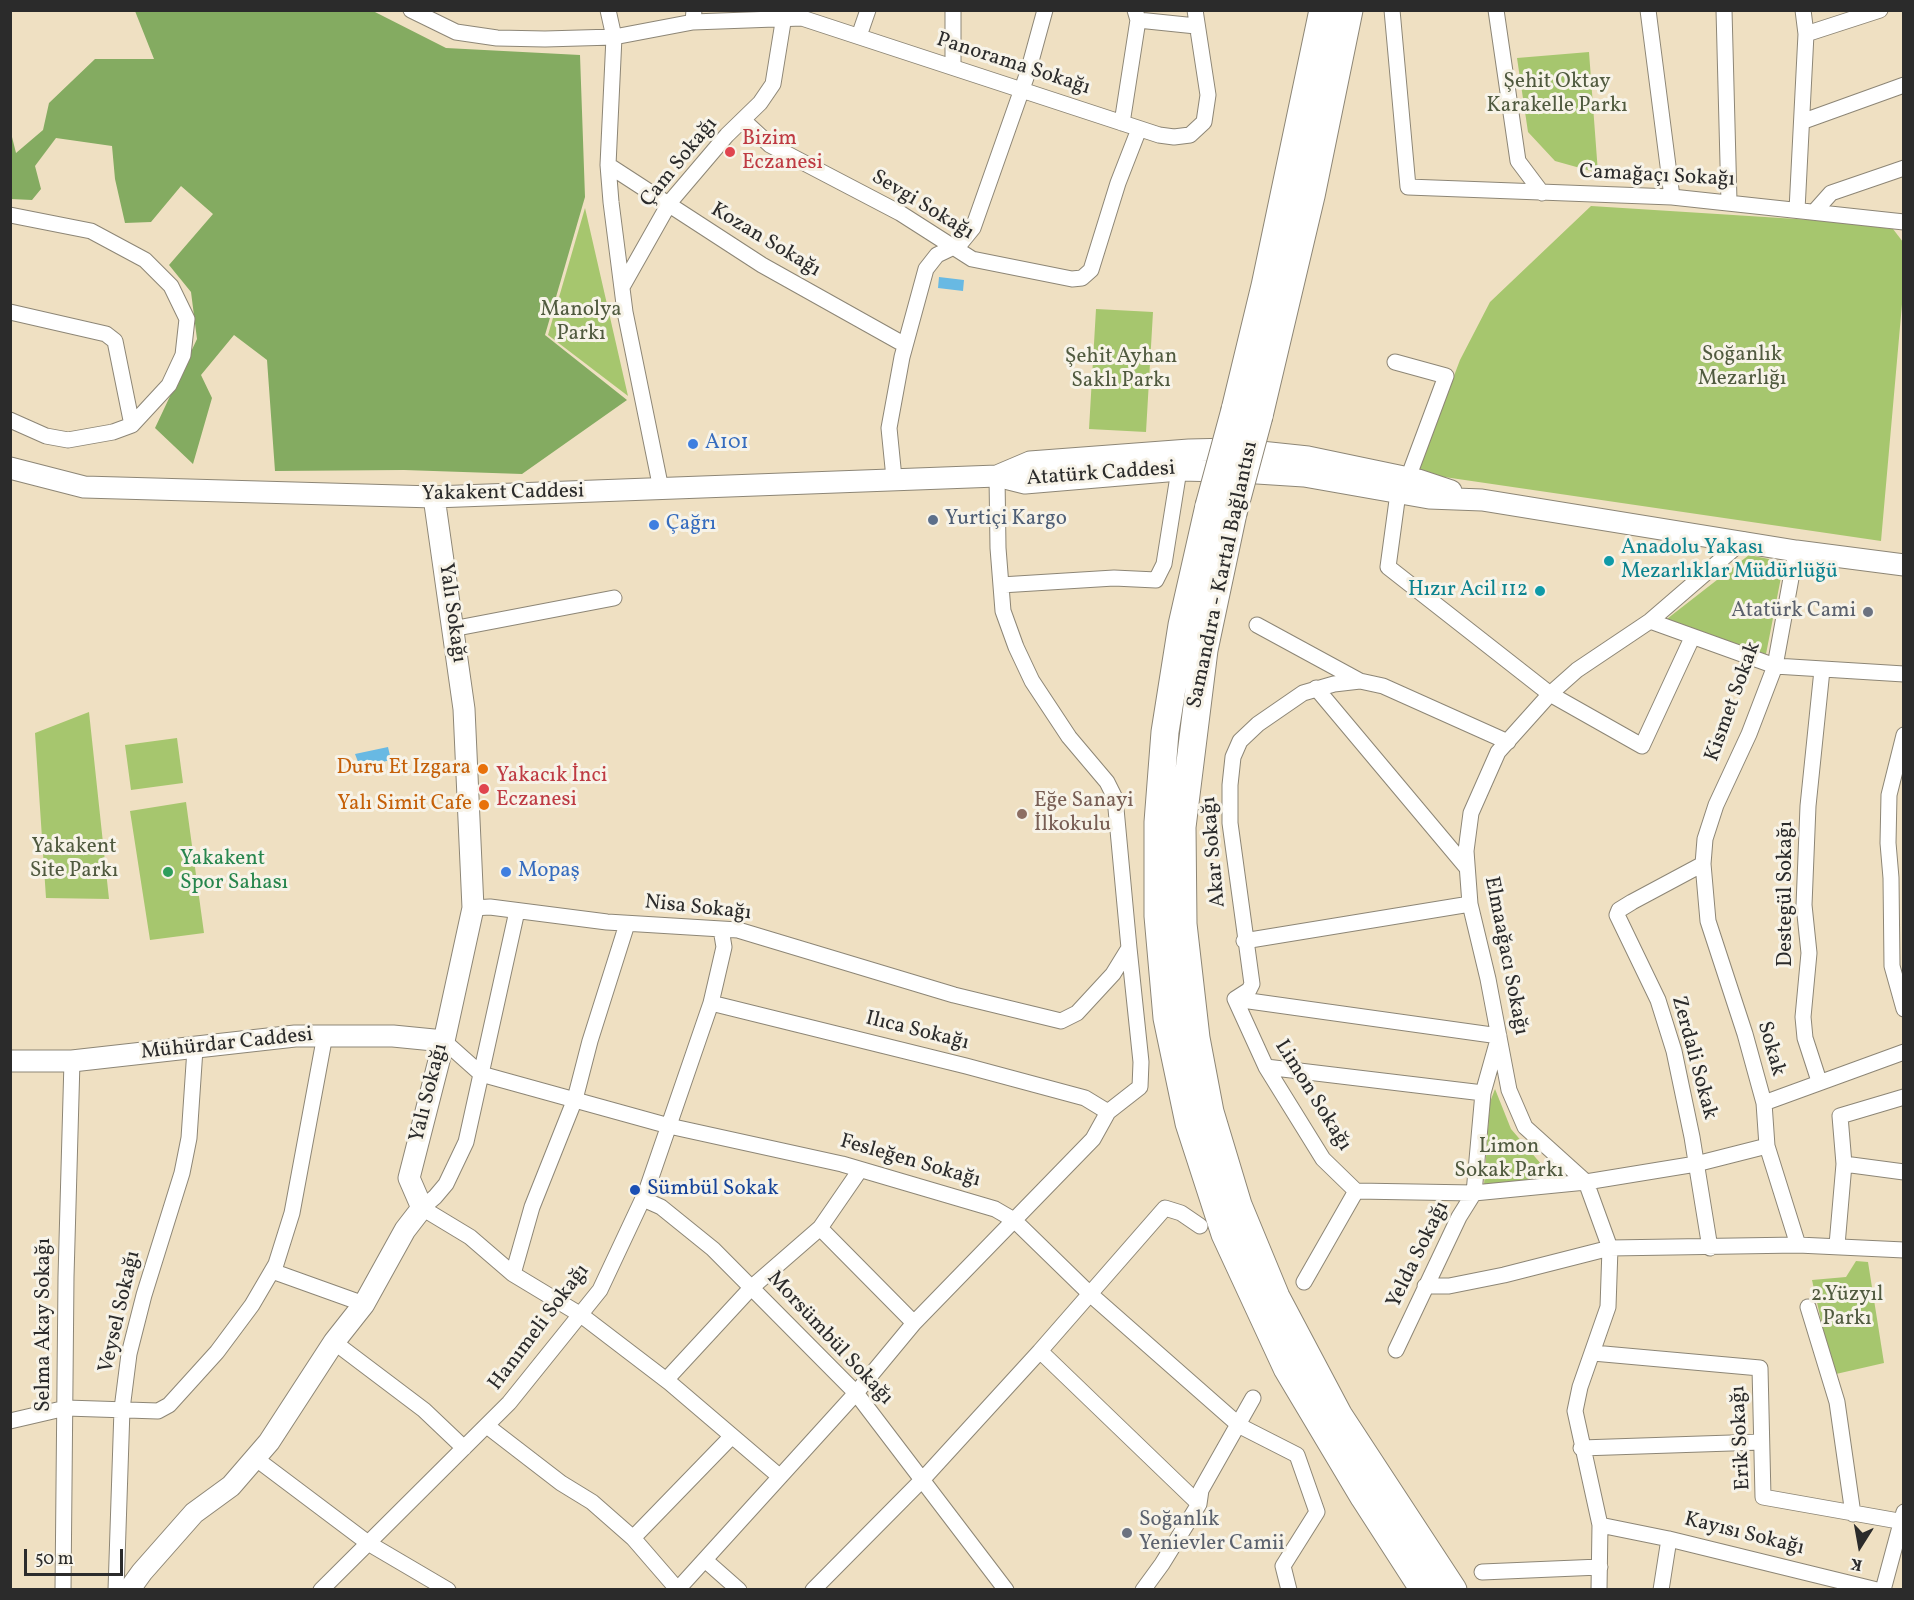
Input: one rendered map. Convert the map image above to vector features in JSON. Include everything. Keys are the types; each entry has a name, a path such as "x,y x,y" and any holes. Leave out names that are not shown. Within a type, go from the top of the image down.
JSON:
{"highway":[{"name":"Samandıra - Kartal Bağlantısı","path":"1247,413 1290,174 1323,10"},
{"name":"Samandıra - Kartal Bağlantısı","path":"1348,10 1311,196 1221,510 1182,625 1165,732 1158,822 1158,916 1167,1018 1189,1123 1225,1234 1287,1368 1364,1497 1445,1587"},
{"name":"Samandıra - Kartal Bağlantısı","path":"1221,510 1182,826 1183,924 1196,1038 1210,1112 1238,1205 1276,1297 1339,1416 1445,1587"},
{"path":"1364,1497 1412,1590"}],"street":[{"name":"Panorama Sokağı","path":"411,10 442,18 456,32 497,38 614,37 693,16 784,14 859,36 1139,129 1174,137 1190,135 1204,122 1208,95 1195,18"},
{"path":"609,10 614,37 608,165 622,287 661,489"},
{"path":"859,36 868,10"},
{"path":"953,10 953,67"},
{"path":"894,478 890,428 905,345 926,269 937,255 953,249 973,228 1022,90 1045,10"},
{"name":"Camağaçı Sokağı","path":"1392,10 1408,187 1729,201 1902,222"},
{"path":"1496,10 1518,161 1542,193"},
{"path":"1648,10 1672,197"},
{"path":"1724,10 1729,201"},
{"path":"1797,210 1804,121 1806,34 1803,10"},
{"path":"1806,34 1880,10"},
{"name":"Çam Sokağı","path":"622,287 668,206 760,103 773,84 784,14"},
{"path":"1122,123 1137,15 1195,18"},
{"path":"1804,121 1904,85"},
{"name":"Sevgi Sokağı","path":"743,120 770,145 900,213 935,233 953,249 972,259 1041,274 1082,278 1091,270 1118,183 1139,129"},
{"name":"Kozan Sokağı","path":"608,165 762,265 905,345"},
{"path":"1815,212 1831,193 1904,168"},
{"path":"10,215 91,231 145,260 171,286 187,320 183,355 169,385 132,425 114,432 68,440 46,435 10,420"},
{"path":"1902,222 1904,238"},
{"path":"10,312 106,334 115,341 132,425"},
{"path":"1395,362 1446,376 1403,485 1388,567 1550,694 1642,746 1692,638"},
{"name":"Atatürk Caddesi","path":"997,476 1030,462 1232,449 1308,457 1403,485 1429,498 1482,500 1744,540 1796,551 1904,565"},
{"name":"Yakakent Caddesi","path":"10,468 84,487 434,497 894,478 997,476"},
{"path":"1001,585 1114,578 1155,580 1164,564 1179,470"},
{"name":"Atatürk Caddesi","path":"997,476 1025,483 1179,470 1304,476 1403,485"},
{"path":"487,1426 561,1482 592,1502 633,1538 679,1589 856,1393 914,1323 1093,1139 1108,1112 1140,1087 1141,1062 1115,798 1107,782 1069,737 1032,681 1016,647 1003,611 997,476"},
{"name":"Yalı Sokağı","path":"422,1208 409,1178 444,1041 472,908 464,709 434,497"},
{"name":"Elmaağacı Sokağı","path":"1610,1248 1586,1182 1525,1127 1509,1090 1470,904 1466,851 1471,813 1498,752 1550,694 1578,670 1650,621 1744,540"},
{"name":"Kismet Sokak","path":"1703,864 1705,839 1716,806 1749,734 1774,666 1796,551"},
{"path":"452,630 614,598"},
{"path":"1650,621 1774,666 1904,674"},
{"path":"1257,625 1360,681"},
{"name":"Destegül Sokağı","path":"1819,1081 1805,1038 1803,1017 1809,953 1804,905 1808,806 1822,670"},
{"name":"Akar Sokağı","path":"1235,999 1249,990 1252,984 1244,941 1238,868 1230,823 1233,757 1240,741 1258,724 1303,693 1316,688 1360,681 1383,686 1508,742"},
{"path":"1316,688 1467,868"},
{"path":"1904,735 1889,795 1888,843 1897,878 1892,966 1904,1009"},
{"name":"Sokak","path":"1703,864 1708,921 1745,1034 1764,1102 1767,1146 1798,1245"},
{"name":"Zerdali Sokak","path":"1703,864 1619,909 1617,915 1658,1000 1674,1051 1710,1248"},
{"path":"1244,941 1470,904"},
{"name":"Nisa Sokağı","path":"472,908 627,924 738,930 984,1002 1061,1021 1077,1013 1113,974 1129,948"},
{"path":"129,1590 141,1572 194,1513 231,1486 269,1442 334,1342 364,1304 405,1230 422,1208 435,1197 459,1161 466,1142 517,911"},
{"path":"513,1274 532,1207 575,1099 590,1041 627,924"},
{"name":"Hanımeli Sokağı","path":"321,1590 509,1403 600,1290 643,1199 711,1003 724,947 721,928"},
{"path":"1235,999 1499,1036"},
{"name":"Limon Sokağı","path":"1235,999 1266,1067 1323,1159 1356,1191"},
{"name":"Ilıca Sokağı","path":"711,1003 1085,1098 1108,1112"},
{"path":"10,1421 66,1408 158,1411 169,1405 217,1352 272,1271 292,1213 325,1035"},
{"name":"Mühürdar Caddesi","path":"10,1061 72,1061 195,1049 268,1038 325,1035 416,1037 444,1041"},
{"name":"Yelda Sokağı","path":"1396,1350 1459,1217 1474,1193 1483,1093 1499,1036"},
{"name":"Fesleğen Sokağı","path":"444,1041 481,1074 669,1126 860,1170 995,1209 1014,1220 1090,1294 1240,1426 1297,1455 1317,1512 1282,1566 1289,1590"},
{"name":"Veysel Sokağı","path":"116,1590 122,1409 129,1354 144,1295 182,1173 189,1137 195,1049"},
{"path":"1764,1102 1904,1052"},
{"name":"Selma Akay Sokağı","path":"63,1590 66,1266 72,1061"},
{"path":"1266,1067 1483,1093"},
{"path":"1837,1245 1844,1164 1840,1116 1904,1097"},
{"path":"1304,1282 1356,1191 1474,1193 1586,1182 1696,1164 1767,1146"},
{"path":"1844,1164 1904,1172"},
{"path":"666,1380 751,1288 820,1228 860,1170"},
{"name":"Morsümbül Sokağı","path":"643,1199 661,1207 713,1250 856,1393 964,1538 1006,1590"},
{"path":"422,1208 470,1237 513,1274 581,1315 666,1380 779,1476"},
{"path":"813,1590 922,1479 1040,1351 1165,1208 1181,1213 1200,1226"},
{"path":"820,1228 914,1323"},
{"path":"1425,1286 1449,1286 1504,1275 1610,1248 1837,1245 1904,1250"},
{"path":"1599,1590 1600,1525 1576,1424 1576,1399 1608,1307 1610,1248"},
{"path":"272,1271 364,1304"},
{"path":"1808,1307 1837,1402 1852,1514"},
{"path":"334,1342 424,1410 464,1448"},
{"path":"1040,1351 1199,1504"},
{"name":"Erik Sokağı","path":"1593,1353 1760,1368 1762,1497 1852,1514 1902,1518"},
{"path":"1143,1590 1199,1504 1201,1490 1240,1426 1253,1398"},
{"path":"633,1538 732,1436"},
{"path":"1581,1448 1761,1442"},
{"path":"255,1458 368,1543 448,1590"},
{"path":"1883,1590 1902,1518"},
{"name":"Kayısı Sokağı","path":"1600,1525 1669,1539 1842,1585 1876,1590"},
{"path":"1661,1590 1669,1539"},
{"path":"705,1560 739,1590"},
{"path":"1482,1572 1600,1567"}],"green space":[{"path":"135,11 373,11 446,48 580,55 585,197 545,335 627,400 522,474 404,470 275,471 267,360 234,335 201,375 212,398 193,464 155,428 197,339 191,292 169,265 213,214 181,186 151,222 125,223 115,179 112,146 56,138 35,166 41,189 32,200 11,199 10,129 16,153 43,130 49,103 95,59 154,59"},
{"name":"Şehit Oktay Karakelle Parkı","path":"1589,52 1598,173 1555,161 1528,132 1517,58"},
{"name":"Soğanlık Mezarlığı","path":"1591,206 1828,221 1893,229 1903,242 1903,293 1881,541 1417,473 1460,360 1490,302"},
{"name":"Manolya Parkı","path":"585,208 628,396 548,335"},
{"name":"Şehit Ayhan Saklı Parkı","path":"1096,309 1153,312 1146,432 1089,429"},
{"path":"1749,555 1784,562 1766,654 1663,622"},
{"name":"Yakakent Site Parkı","path":"89,712 109,899 46,898 35,733"},
{"path":"177,738 183,783 131,790 125,745"},
{"name":"Yakakent Spor Sahası","path":"186,802 204,933 150,940 130,811"},
{"name":"Limon Sokak Parkı","path":"1495,1089 1511,1129 1554,1179 1484,1185 1490,1102"},
{"name":"2.Yüzyıl Parkı","path":"1856,1261 1868,1262 1884,1363 1836,1374 1831,1365 1812,1280 1846,1277"}],"water":[{"path":"939,277 964,280 963,291 938,288"},
{"path":"388,747 391,760 360,767 355,754"}],"place":[{"name":"Bizim Eczanesi","path":"730,152"},
{"name":"A101","path":"693,444"},
{"name":"Yurtiçi Kargo","path":"933,520"},
{"name":"Çağrı","path":"654,525"},
{"name":"Anadolu Yakası Mezarlıklar Müdürlüğü","path":"1609,561"},
{"name":"Hızır Acil 112","path":"1540,591"},
{"name":"Atatürk Cami","path":"1868,612"},
{"name":"Duru Et Izgara","path":"483,769"},
{"name":"Yakacık İnci Eczanesi","path":"484,789"},
{"name":"Yalı Simit Cafe","path":"484,805"},
{"name":"Eğe Sanayi İlkokulu","path":"1022,814"},
{"name":"Yakakent Spor Sahası","path":"168,872"},
{"name":"Mopaş","path":"506,872"},
{"name":"Sümbül Sokak","path":"635,1190"},
{"name":"Soğanlık Yenievler Camii","path":"1127,1533"}]}
